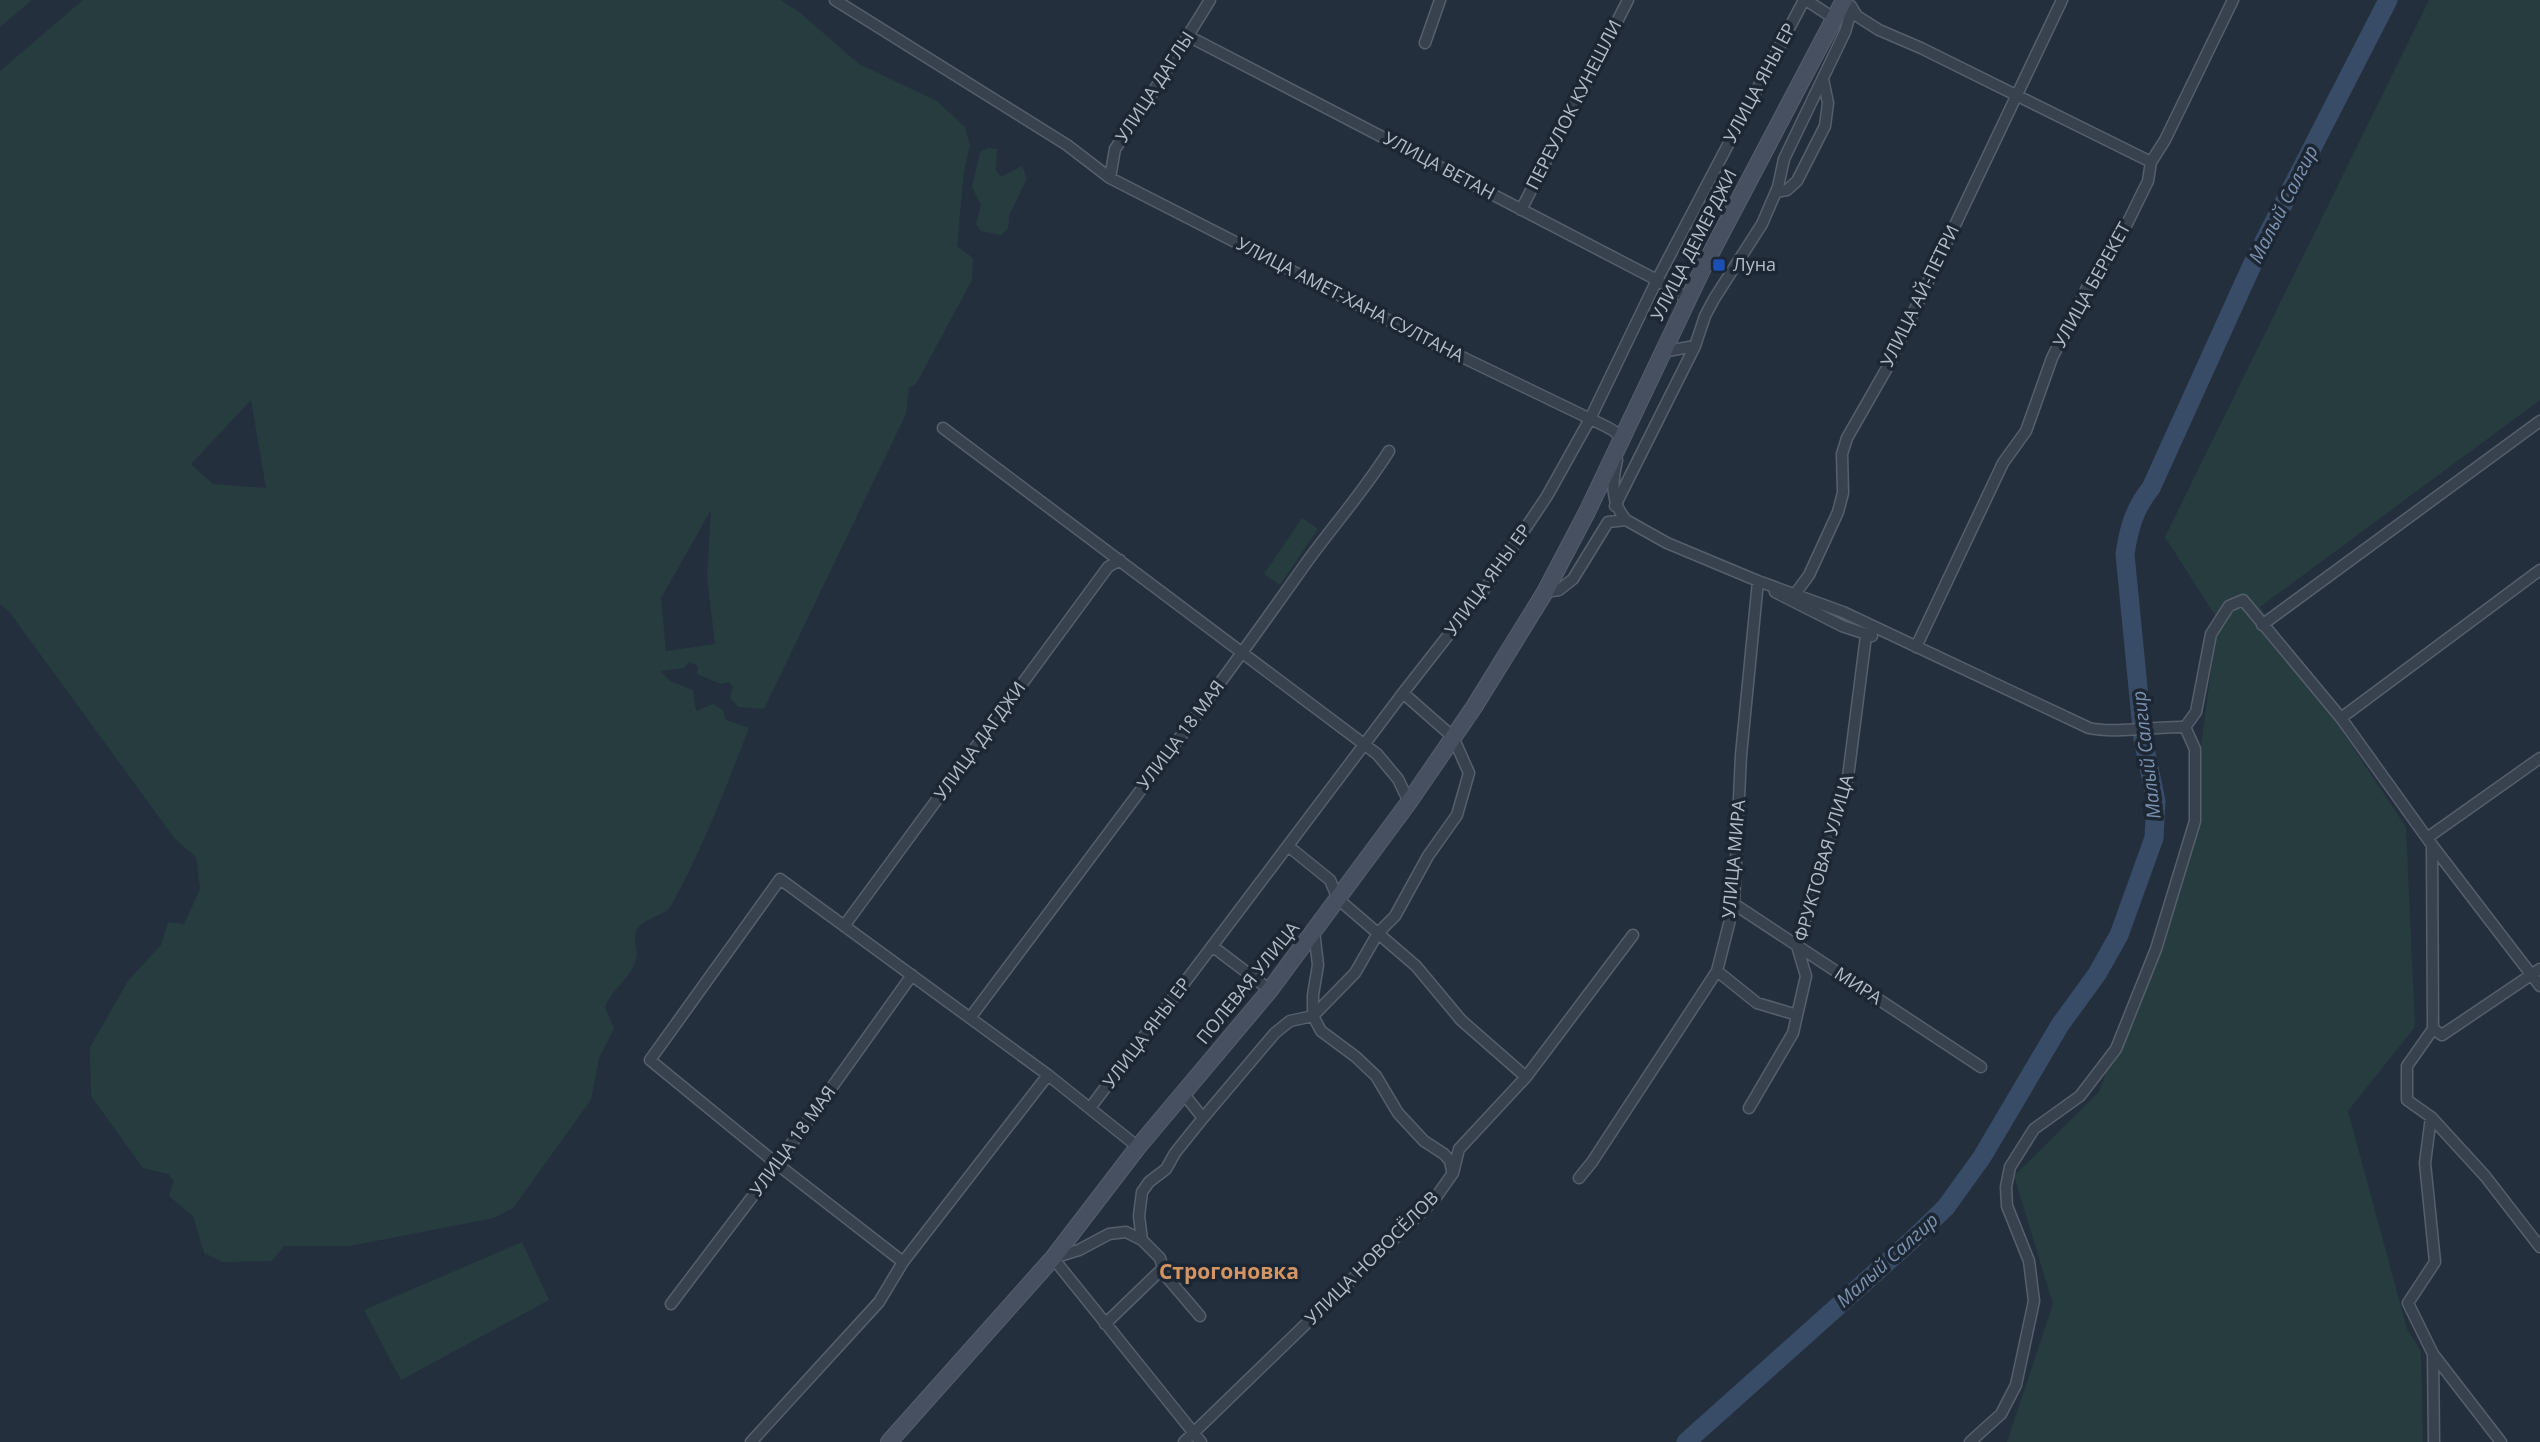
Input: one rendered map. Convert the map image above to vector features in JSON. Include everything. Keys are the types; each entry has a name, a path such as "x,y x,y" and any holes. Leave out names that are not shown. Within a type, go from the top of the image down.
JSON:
{"main road":[{"name":"УЛИЦА ДЕМЕРДЖИ","path":"1587,512 1688,299 1835,19 1848,3"},
{"name":"ПОЛЕВАЯ УЛИЦА","path":"889,1442 1052,1258 1138,1147 1270,990 1409,803 1474,707 1545,592 1587,512"}],"street":[{"name":"УЛИЦА АМЕТ-ХАНА СУЛТАНА","path":"835,0 1068,145 1110,178 1431,342 1615,431 1621,440"},
{"name":"УЛИЦА ДАГЛЫ","path":"1110,178 1115,149 1210,0"},
{"path":"1425,43 1440,0"},
{"name":"ПЕРЕУЛОК КУНЕШЛИ","path":"1521,210 1628,0"},
{"path":"1805,0 1835,19"},
{"name":"УЛИЦА ЯНЫ ЕР","path":"1090,1108 1402,693 1489,583 1561,473 1657,280 1805,0"},
{"name":"УЛИЦА АЙ-ПЕТРИ","path":"1795,594 1809,575 1838,512 1843,493 1842,454 1847,438 1886,368 2062,0"},
{"name":"УЛИЦА БЕРЕКЕТ","path":"1916,647 2003,463 2025,431 2052,358 2091,280 2122,234 2148,181 2151,162 2165,140 2233,0"},
{"path":"1848,3 1857,16 1879,30 1921,48 2151,162"},
{"path":"1545,592 1559,590 1573,579 1608,522 1695,346 1705,316 1762,223 1776,192 1784,159 1845,32 1848,3"},
{"name":"УЛИЦА ВЕТАН","path":"1188,36 1657,280 1688,299"},
{"path":"1776,192 1787,190 1797,181 1825,126 1828,103 1823,79"},
{"path":"1662,352 1695,346"},
{"path":"2262,625 2540,421"},
{"path":"943,428 1377,754 1398,779 1409,803"},
{"path":"1621,440 1612,492 1616,505 1626,520 1667,543 1758,582 1843,612 2089,728 2105,732 2155,726 2185,727"},
{"name":"УЛИЦА 18 МАЯ","path":"970,1018 1244,652 1332,526 1369,483 1389,451"},
{"path":"1608,522 1626,520"},
{"name":"УЛИЦА ДАГДЖИ","path":"844,926 1108,567 1121,560"},
{"path":"2341,718 2540,570"},
{"path":"1758,582 1784,598 1866,636 1889,636"},
{"name":"УЛИЦА МИРА","path":"1579,1178 1717,971 1734,904 1741,755 1758,582"},
{"path":"2185,727 2196,712 2211,634 2229,606 2243,600 2341,718 2430,841 2536,972 2540,986"},
{"name":"ФРУКТОВАЯ УЛИЦА","path":"1749,1108 1793,1033 1806,976 1797,946 1848,777 1866,636"},
{"path":"1142,1240 1139,1216 1142,1192 1149,1182 1166,1169 1175,1153 1203,1118 1275,1033 1290,1021 1314,1016 1355,973 1378,933 1395,916 1428,856 1457,815 1469,773 1453,737 1402,693"},
{"path":"1970,1442 2001,1414 2016,1385 2034,1301 2029,1261 2007,1206 2006,1187 2010,1167 2034,1129 2080,1096 2116,1048 2156,949 2195,821 2195,749 2185,727"},
{"path":"2430,841 2540,758"},
{"path":"2430,841 2433,1029 2407,1066 2407,1100 2431,1117 2485,1176 2540,1247"},
{"path":"1288,846 1330,880 1338,899 1416,966 1461,1020 1526,1077"},
{"path":"903,1262 650,1060 780,879 1048,1075 1138,1147"},
{"name":"МИРА","path":"1734,904 1981,1067"},
{"path":"1314,931 1318,965 1313,995 1314,1016 1321,1031 1376,1076 1398,1113 1424,1141 1444,1154 1450,1161 1453,1173"},
{"name":"УЛИЦА НОВОСЁЛОВ","path":"1184,1442 1434,1200 1453,1173 1459,1149 1526,1077 1633,935"},
{"path":"1212,946 1270,990"},
{"path":"1717,971 1757,1003 1797,1015"},
{"path":"2433,1029 2442,1035 2536,972"},
{"name":"УЛИЦА 18 МАЯ","path":"671,1304 777,1164 912,975"},
{"path":"751,1442 879,1302 903,1262 1048,1075"},
{"path":"1183,1093 1203,1118"},
{"path":"2431,1117 2425,1163 2435,1262 2408,1303 2433,1353 2501,1442"},
{"path":"1444,1154 1459,1149"},
{"path":"1200,1316 1165,1275 1160,1258 1142,1240 1126,1232 1109,1234 1079,1250 1052,1258 1201,1442"},
{"path":"1105,1324 1163,1268"},
{"path":"2433,1353 2434,1442"}],"green space":[{"path":"0,0 32,0 0,27"},
{"path":"83,0 780,0 798,11 859,64 937,101 965,127 970,145 964,171 957,246 973,258 972,280 916,384 909,388 906,414 764,709 738,707 730,698 733,687 729,682 721,684 697,674 698,666 689,662 684,668 661,671 670,681 693,690 696,711 713,704 723,710 726,720 749,728 704,839 672,904 642,924 636,932 637,955 634,966 605,1007 614,1029 599,1058 591,1100 513,1208 494,1218 350,1246 284,1246 272,1261 223,1262 204,1253 193,1216 169,1196 174,1181 168,1174 143,1168 91,1096 90,1047 128,981 161,945 168,922 184,924 200,889 196,857 175,839 8,610 0,604 0,71","holes":["251,400 266,488 213,484 191,464","711,510 707,577 715,644 666,651 661,598"]},
{"path":"2429,0 2540,0 2540,400 2260,607 2406,827 2415,1027 2348,1111 2407,1329 2421,1351 2423,1442 2007,1442 2053,1304 2014,1176 2099,1092 2188,840 2218,620 2165,537"},
{"path":"988,148 997,149 996,170 1001,177 1022,166 1027,178 1009,216 1008,229 1001,235 981,231 976,224 981,205 972,187 980,152"},
{"path":"1302,518 1318,529 1280,585 1264,574"},
{"path":"522,1242 549,1300 401,1380 364,1310"}],"waterway":[{"name":"Малый Салгир","path":"1686,1442 1946,1207 1982,1157 2060,1025 2097,974 2119,935 2154,838 2156,801 2143,739 2125,554 2131,527 2136,511 2151,488 2253,263 2388,0"}],"place":[{"name":"Луна","path":"1719,265"}],"district":[{"name":"Строгоновка","path":"1229,1272"}]}
